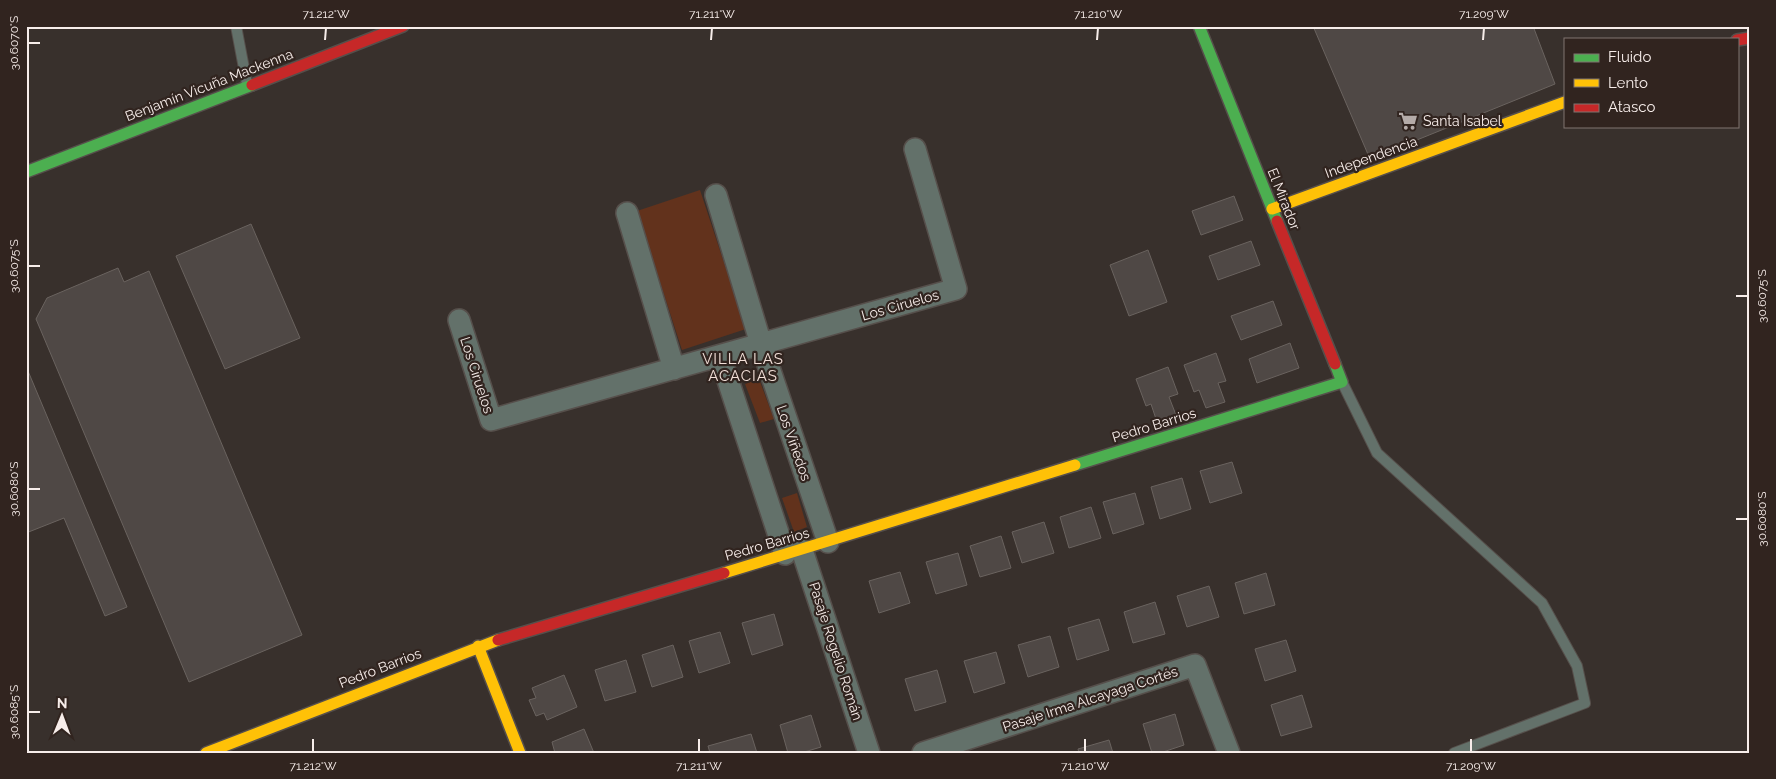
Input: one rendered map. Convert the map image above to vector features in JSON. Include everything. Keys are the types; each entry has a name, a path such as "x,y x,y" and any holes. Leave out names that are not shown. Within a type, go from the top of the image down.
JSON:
{"street":[{"name":"Benjamín Vicuña Mackenna","path":"26,172 247,86 376,31 403,26"},
{"name":"El Mirador","path":"1198,26 1342,382"},
{"name":"Independencia","path":"1272,209 1564,102"},
{"name":"Los Ciruelos","path":"459,320 491,420 956,289 915,149"},
{"path":"716,194 761,344"},
{"path":"627,213 674,369"},
{"name":"Los Viñedos","path":"761,344 828,542"},
{"path":"720,356 794,552"},
{"name":"Pedro Barrios","path":"206,753 478,646 828,542 1342,382"},
{"name":"Pasaje Rogelio Román","path":"794,552 869,753"},
{"path":"478,646 520,753"},
{"name":"Pasaje Irma Alcayaga Cortés","path":"923,753 1194,665 1230,753"}],"lane":[{"path":"236,26 247,86"},
{"path":"1342,382 1377,453 1542,604 1577,666 1585,703 1454,753"}],"shaded area":[{"path":"700,190 746,329 682,350 637,211"},
{"path":"759,379 774,419 760,423 745,384"},
{"path":"797,493 807,527 794,532 782,498"}],"building":[{"name":"Santa Isabel","path":"1313,26 1533,26 1555,84 1370,159"},
{"path":"1234,196 1243,220 1201,235 1192,211"},
{"path":"251,224 300,338 225,369 176,256"},
{"path":"1251,241 1260,265 1218,280 1209,256"},
{"path":"1148,250 1167,302 1129,316 1110,265"},
{"path":"118,268 124,282 149,271 302,635 189,682 36,319 47,298"},
{"path":"1273,301 1282,325 1241,340 1231,316"},
{"path":"1290,343 1299,368 1257,383 1249,359"},
{"path":"1216,353 1226,381 1218,383 1225,402 1206,408 1199,390 1194,392 1184,365"},
{"path":"1168,367 1178,394 1169,397 1176,415 1157,422 1151,404 1146,406 1136,379"},
{"path":"28,371 127,607 105,616 64,518 26,533 26,372"},
{"path":"1232,462 1242,493 1210,503 1200,471"},
{"path":"1182,478 1191,509 1160,519 1151,487"},
{"path":"1135,493 1144,524 1113,534 1103,502"},
{"path":"1091,507 1101,538 1069,548 1060,517"},
{"path":"1044,522 1054,553 1022,563 1012,532"},
{"path":"1001,536 1011,568 980,577 970,546"},
{"path":"958,553 967,585 936,594 926,562"},
{"path":"900,572 910,603 879,613 869,581"},
{"path":"1266,573 1275,605 1244,614 1235,583"},
{"path":"1209,586 1219,617 1187,627 1177,596"},
{"path":"1155,602 1165,634 1133,643 1124,612"},
{"path":"774,614 783,645 752,655 742,623"},
{"path":"1099,619 1109,650 1077,660 1068,628"},
{"path":"720,632 730,663 699,673 689,641"},
{"path":"1050,636 1059,667 1028,677 1018,645"},
{"path":"1286,640 1296,671 1265,681 1255,649"},
{"path":"673,645 683,677 652,687 642,655"},
{"path":"996,652 1005,683 974,693 964,661"},
{"path":"626,660 636,692 605,701 595,670"},
{"path":"937,670 946,702 915,711 905,679"},
{"path":"564,675 577,707 547,720 544,713 536,716 529,700 536,698 532,688"},
{"path":"1302,695 1312,727 1281,736 1271,705"},
{"path":"1175,714 1184,745 1160,753 1152,753 1143,724"},
{"path":"811,715 821,747 801,753 788,753 780,725"},
{"path":"584,729 594,753 555,753 552,742"},
{"path":"751,734 757,753 710,753 708,746"},
{"path":"1109,740 1113,753 1079,753 1078,749"}],"traffic: fast":[{"path":"1199,26 1277,221"},
{"path":"26,172 252,85"},
{"path":"1075,465 1342,382 1335,364"}],"traffic: slow":[{"path":"1272,209 1564,102"},
{"path":"724,573 1075,465"},
{"path":"206,753 498,640"},
{"path":"478,646 520,753"}],"traffic: jam":[{"path":"252,85 403,26"},
{"path":"1738,40 1750,38"},
{"path":"1277,221 1335,364"},
{"path":"498,640 724,573"}],"place":[{"name":"Santa Isabel","path":"1408,121"}],"district":[{"name":"VILLA LAS ACACIAS","path":"743,368"}]}
